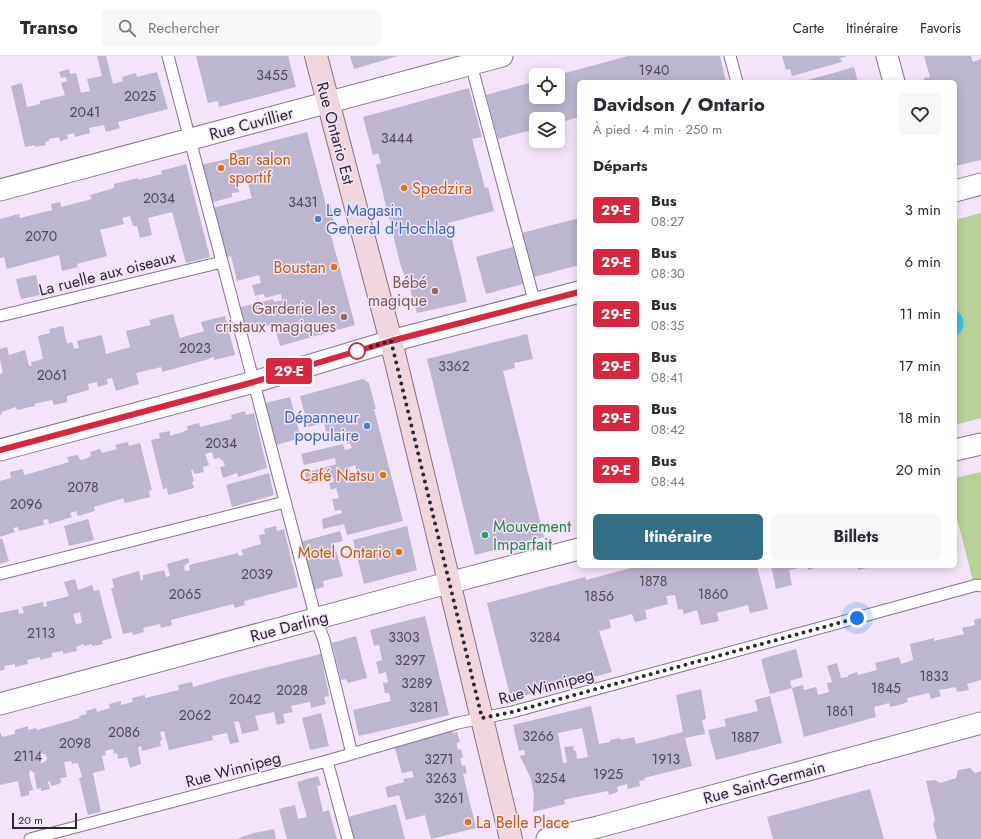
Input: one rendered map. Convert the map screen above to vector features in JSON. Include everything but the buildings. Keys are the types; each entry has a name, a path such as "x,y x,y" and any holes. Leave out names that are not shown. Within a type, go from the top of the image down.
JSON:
{"main road":[{"name":"Rue Ontario Est","path":"316,56 391,341 511,839"}],"street":[{"name":"Rue Cuvillier","path":"0,190 502,56"},
{"path":"887,56 893,80"},
{"path":"957,190 981,184"},
{"path":"0,450 254,382 391,341 577,293"},
{"path":"957,450 981,444"},
{"name":"Rue Darling","path":"0,704 577,550"},
{"name":"Rue Saint-Germain","path":"547,839 605,825 981,722"}],"lane":[{"path":"168,56 316,619 324,640 352,754"},
{"path":"730,56 736,80"},
{"path":"471,64 535,304"},
{"name":"La ruelle aux oiseaux","path":"0,316 222,262"},
{"path":"0,574 285,502"},
{"name":"Rue Winnipeg","path":"30,839 327,761 458,723 512,712 979,585"},
{"path":"327,761 348,839"}],"green space":[{"path":"981,213 981,418 957,424 957,219"},
{"path":"981,472 981,579 973,581 957,519 957,478"}],"water":[{"path":"957,310 964,323 962,331 957,336"}],"bus line":[{"name":"29-E","path":"0,450 254,382 391,341 577,293"}],"place":[{"name":"Bar salon sportif","path":"221,168"},
{"name":"Spedzira","path":"404,188"},
{"name":"Le Magasin General d'Hochlag","path":"318,219"},
{"name":"Boustan","path":"334,267"},
{"name":"Bébé magique","path":"435,291"},
{"name":"Garderie les cristaux magiques","path":"344,317"},
{"name":"Dépanneur populaire","path":"367,426"},
{"name":"Café Natsu","path":"383,475"},
{"name":"Mouvement Imparfait","path":"485,535"},
{"name":"Motel Ontario","path":"399,552"},
{"name":"La Belle Place","path":"468,822"}],"route":[{"path":"357,351 391,341 482,718 512,712 857,618"}]}
